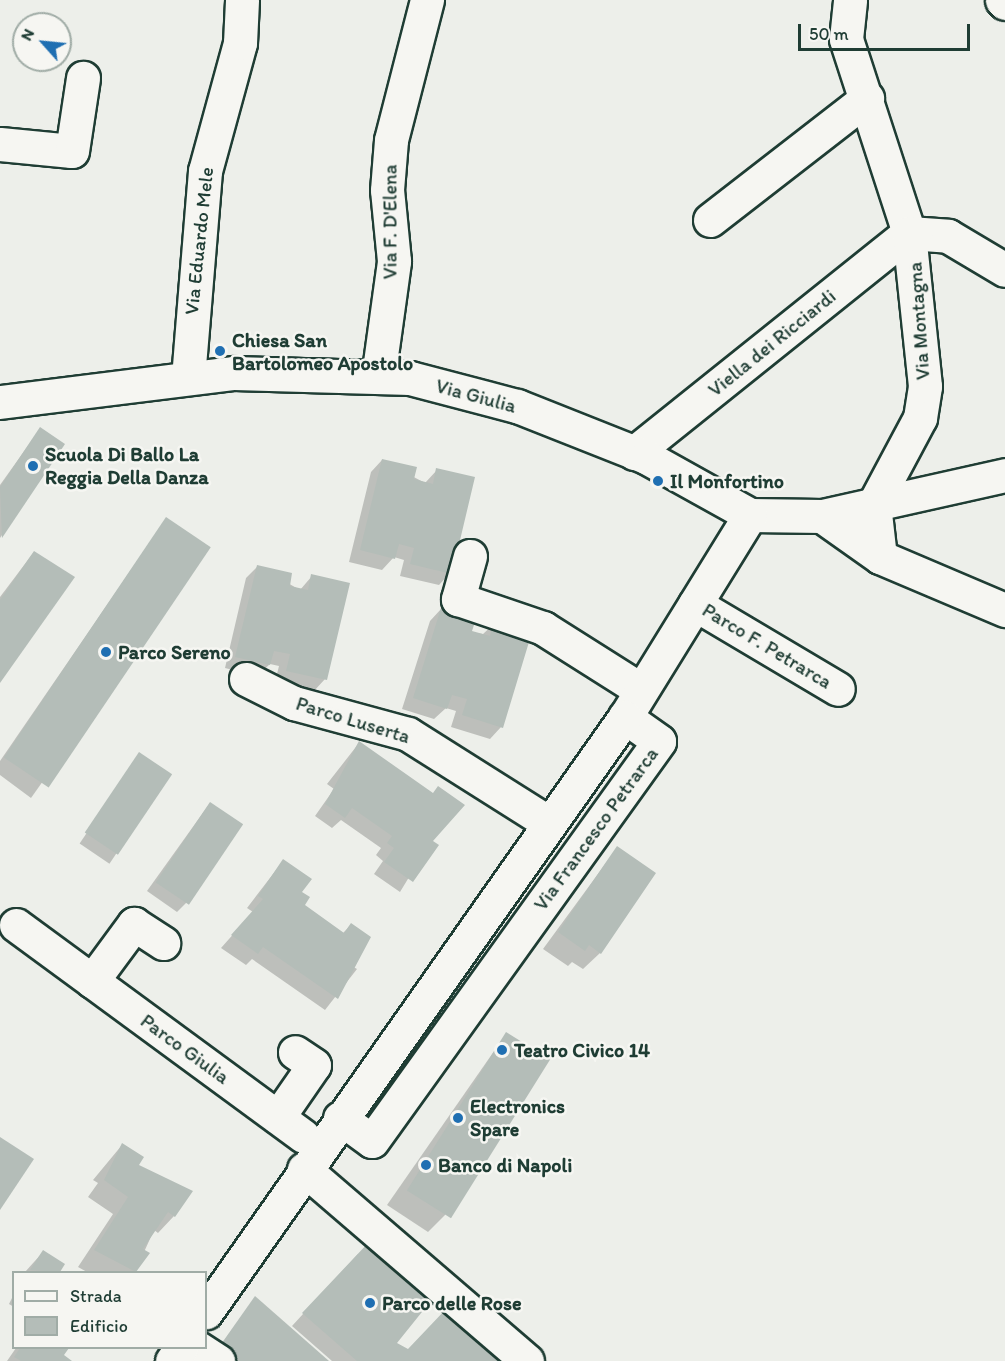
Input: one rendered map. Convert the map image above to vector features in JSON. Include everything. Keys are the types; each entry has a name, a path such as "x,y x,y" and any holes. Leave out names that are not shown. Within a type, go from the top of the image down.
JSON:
{"street":[{"name":"Via Eduardo Mele","path":"188,378 205,171 240,43 242,0"},
{"name":"Via F. D'Elena","path":"378,377 394,261 387,190 391,140 427,0"},
{"path":"850,0 846,39 909,232"},
{"path":"0,144 72,151 83,78"},
{"path":"710,220 867,98"},
{"name":"Via Montagna","path":"874,504 920,418 924,387 909,232 948,236 1005,270"},
{"name":"Viella dei Ricciardi","path":"634,453 909,232"},
{"name":"Via Giulia","path":"0,402 234,373 410,378 517,406 634,453 750,515"},
{"path":"750,515 822,516 1005,475"},
{"path":"874,504 880,557"},
{"name":"Via Francesco Petrarca","path":"207,1311 304,1169 633,704 750,515"},
{"path":"822,516 880,557 1005,610"},
{"path":"470,556 458,599 543,628 633,704"},
{"name":"Parco F. Petrarca","path":"695,604 838,689"},
{"name":"Parco Luserta","path":"246,679 294,703 408,734 549,823"},
{"name":"Via Francesco Petrarca","path":"340,1118 372,1142 659,741 633,704"},
{"path":"92,981 134,924 163,944"},
{"name":"Parco Giulia","path":"16,925 291,1127 314,1065 295,1052"},
{"path":"475,927 509,951"},
{"path":"304,1169 336,1192 527,1361"}],"building":[{"name":"Scuola Di Ballo La Reggia Della Danza","path":"40,427 65,444 2,538 0,487"},
{"path":"382,459 417,467 414,479 433,484 436,468 475,477 452,574 410,564 414,548 399,544 395,559 360,550"},
{"name":"Parco Sereno","path":"166,517 211,547 49,788 4,757"},
{"path":"34,551 75,577 0,683 0,600"},
{"path":"257,565 292,573 290,586 308,590 311,574 350,583 327,680 286,671 290,654 274,651 270,665 235,657"},
{"path":"441,608 476,619 472,631 490,636 494,621 532,632 503,728 462,715 467,699 452,695 447,709 413,698"},
{"path":"359,741 433,793 438,786 465,805 433,841 439,845 413,882 384,862 394,848 387,843 392,836 352,808 345,818 325,804"},
{"path":"139,752 172,774 118,855 85,832"},
{"path":"210,802 243,824 189,905 156,882"},
{"path":"617,846 656,873 601,954 589,945 585,951 558,932"},
{"path":"283,859 312,879 302,892 310,897 305,905 344,933 351,923 371,937 338,999 263,947 258,954 231,935 263,899 258,896"},
{"path":"506,1032 550,1060 451,1218 407,1191"},
{"path":"0,1137 34,1159 0,1210"},
{"path":"122,1143 144,1157 139,1165 193,1191 175,1217 168,1212 143,1249 150,1253 137,1271 94,1250 128,1197 104,1180"},
{"name":"Parco delle Rose","path":"370,1241 434,1297 397,1343 408,1349 446,1309 510,1361 357,1361 302,1313"},
{"path":"43,1250 65,1264 61,1271 30,1270"},
{"path":"255,1296 329,1361 232,1361 217,1350"},
{"path":"19,1349 68,1349 64,1355 72,1361 21,1361 14,1357"}],"place":[{"name":"Chiesa San Bartolomeo Apostolo","path":"220,351"},
{"name":"Scuola Di Ballo La Reggia Della Danza","path":"33,466"},
{"name":"Il Monfortino","path":"658,481"},
{"name":"Parco Sereno","path":"106,652"},
{"name":"Teatro Civico 14","path":"502,1050"},
{"name":"Electronics Spare","path":"458,1118"},
{"name":"Banco di Napoli","path":"426,1165"},
{"name":"Parco delle Rose","path":"370,1303"}]}
